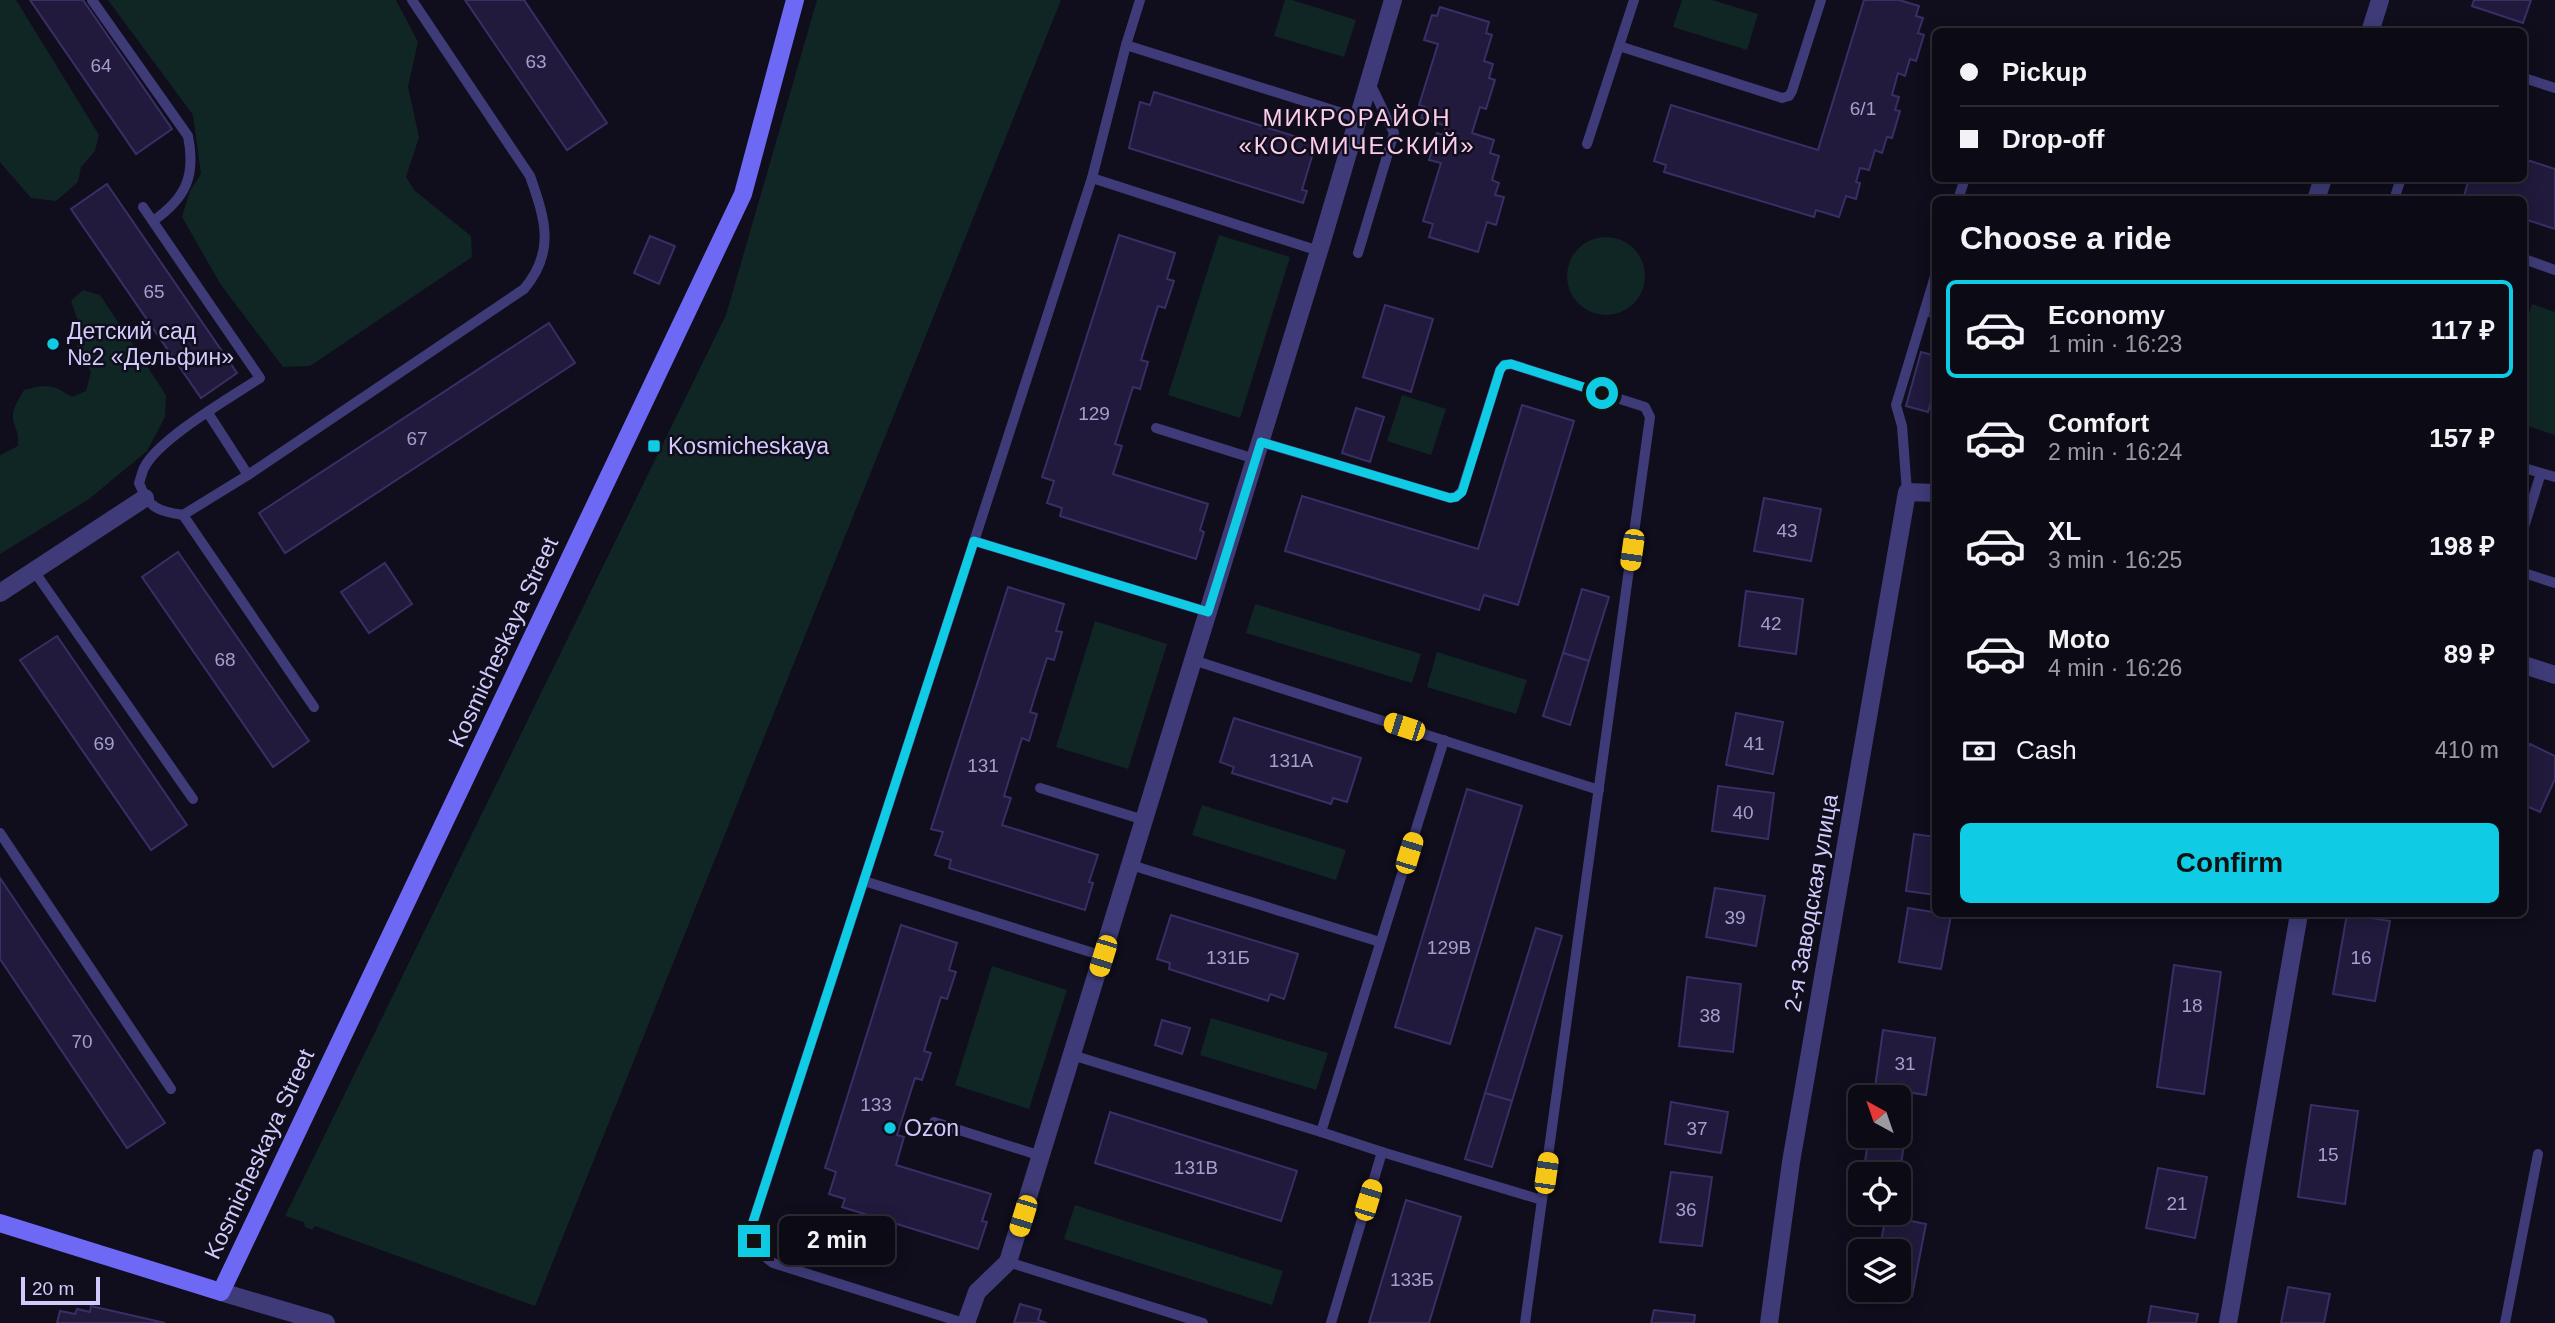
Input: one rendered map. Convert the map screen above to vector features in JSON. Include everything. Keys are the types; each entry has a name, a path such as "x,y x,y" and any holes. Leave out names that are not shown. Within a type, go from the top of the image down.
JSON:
{"street":[{"name":"Kosmicheskaya Street","path":"221,1292 743,194 795,0"},
{"path":"965,1323 977,1292 1009,1262 1319,251 1393,0"},
{"path":"2374,28 2380,0"},
{"path":"1907,492 1932,493"},
{"name":"2-я Заводская улица","path":"1769,1323 1791,1162 1907,492"},
{"path":"0,593 145,498"},
{"path":"2527,666 2555,675"},
{"path":"2228,1323 2298,917"},
{"path":"0,1223 327,1323"}],"lane":[{"path":"92,0 188,136 191,152 189,180 170,209 153,221"},
{"path":"143,207 260,378 172,437 145,466 139,483 145,498 160,512 183,515 248,475 524,289 535,276 543,257 546,230 530,176 412,0"},
{"path":"965,1323 773,1263 760,1253 754,1241 753,1222 1092,178 1140,0"},
{"path":"1587,144 1634,0"},
{"path":"1619,46 1782,97 1788,96 1792,91 1821,0"},
{"path":"1126,45 1358,118"},
{"path":"2527,79 2555,89"},
{"path":"1358,253 1394,133 1369,81"},
{"path":"1092,178 1319,251"},
{"path":"2527,260 2555,270"},
{"path":"1907,492 1902,426 1896,405 1932,286"},
{"path":"1156,428 1450,498 1462,492 1500,370 1504,365 1511,364 1645,407 1648,411 1650,416 1525,1323"},
{"path":"208,413 248,475"},
{"path":"2527,468 2555,477"},
{"path":"2527,517 2541,473"},
{"path":"183,515 314,707"},
{"path":"974,541 1208,612"},
{"path":"34,571 193,799"},
{"path":"2527,574 2555,583"},
{"path":"1194,660 1599,790"},
{"path":"1321,1132 1444,740"},
{"path":"1040,788 1144,820"},
{"path":"0,833 171,1089"},
{"path":"1130,865 1380,942"},
{"path":"864,881 1103,956"},
{"path":"1072,1055 1542,1200"},
{"path":"934,1122 1041,1156"},
{"path":"1331,1323 1382,1152"},
{"path":"2505,1323 2538,1154"},
{"path":"1009,1262 1203,1323"}],"green space":[{"path":"0,0 16,0 99,135 95,151 81,167 78,182 56,201 31,198 0,162"},
{"path":"108,0 396,0 418,42 408,87 419,137 406,177 414,190 471,236 472,257 310,366 283,367 221,285 182,217 190,191 201,174 193,115"},
{"path":"817,0 1061,0 535,1306 315,1226 312,1230 305,1227 304,1222 285,1216 726,315"},
{"path":"1285,0 1356,20 1344,57 1274,36"},
{"path":"1682,0 1712,0 1758,14 1747,50 1673,27"},
{"path":"1219,235 1290,257 1240,418 1168,395"},
{"path":"1606,237 1621,240 1638,254 1645,276 1642,291 1628,308 1606,315 1591,312 1574,298 1567,276 1570,261 1584,244"},
{"path":"83,290 100,295 166,395 165,417 147,451 89,499 0,554 0,455 18,446 13,419 17,402 24,390 38,387 54,387 72,397 86,391 91,372 77,347 79,324 71,301"},
{"path":"2532,304 2555,312 2555,435 2527,426 2527,320"},
{"path":"1402,395 1446,409 1431,455 1387,441"},
{"path":"1255,604 1421,654 1412,683 1246,633"},
{"path":"1095,621 1167,644 1128,769 1056,747"},
{"path":"1437,652 1527,680 1516,714 1427,687"},
{"path":"1202,805 1346,850 1336,880 1192,835"},
{"path":"992,966 1067,990 1029,1109 955,1085"},
{"path":"1211,1018 1328,1053 1316,1090 1200,1055"},
{"path":"1075,1205 1283,1271 1272,1305 1064,1239"}],"building":[{"path":"30,0 83,0 172,129 136,154"},
{"path":"465,0 524,0 607,123 567,150"},
{"path":"1864,0 1899,0 1919,6 1916,16 1923,18 1918,33 1924,35 1916,61 1910,59 1905,76 1898,73 1892,95 1899,97 1895,110 1900,111 1892,138 1887,137 1882,153 1875,150 1869,170 1860,168 1856,182 1860,183 1856,199 1846,196 1839,217 1816,210 1814,217 1664,172 1666,165 1654,161 1671,105 1818,150"},
{"path":"2474,0 2531,0 2523,23 2472,6"},
{"path":"1440,7 1489,22 1486,33 1492,35 1484,61 1493,64 1489,78 1495,80 1486,109 1480,107 1472,133 1494,140 1490,153 1499,156 1492,180 1499,183 1495,195 1504,197 1496,225 1487,222 1478,252 1429,237 1433,224 1423,221 1441,163 1429,160 1437,133 1443,135 1446,126 1421,118 1425,107 1419,105 1438,44 1424,40 1432,15 1437,16"},
{"path":"1154,92 1316,143 1302,190 1307,191 1303,203 1129,148 1140,102 1150,105"},
{"path":"2527,160 2555,169 2555,229 2527,220 2527,196 2464,196 2468,182 2527,182"},
{"path":"107,184 237,373 201,398 71,209"},
{"path":"1119,235 1175,253 1167,279 1174,281 1165,308 1158,306 1141,360 1148,362 1140,389 1133,387 1115,444 1122,446 1113,474 1208,504 1200,530 1204,532 1196,559 1060,516 1062,508 1047,503 1054,481 1042,477"},
{"path":"650,236 675,246 659,284 634,273"},
{"path":"1385,305 1433,319 1411,392 1363,377"},
{"path":"549,323 575,363 285,553 259,513"},
{"path":"1921,352 1932,355 1932,399 1928,412 1906,406"},
{"path":"1522,405 1574,421 1518,605 1484,595 1479,610 1285,551 1302,496 1478,549"},
{"path":"1356,408 1384,417 1370,462 1342,453"},
{"path":"1764,498 1821,509 1811,561 1754,551"},
{"path":"178,552 309,741 273,767 142,577"},
{"path":"385,563 412,604 369,633 341,592"},
{"path":"1008,587 1064,604 1056,631 1062,632 1054,660 1047,658 1030,712 1037,714 1029,741 1022,738 1004,796 1011,798 1002,825 1098,855 1089,882 1093,883 1085,910 949,868 951,860 935,855 943,832 931,829"},
{"path":"1582,589 1609,597 1589,661 1563,653"},
{"path":"1746,591 1803,599 1796,654 1739,646"},
{"path":"57,636 187,825 151,850 20,660"},
{"path":"1563,653 1589,661 1570,725 1543,716"},
{"path":"1736,713 1783,722 1773,774 1726,765"},
{"path":"1234,718 1361,758 1347,802 1333,798 1331,804 1232,773 1234,767 1220,762"},
{"path":"2530,744 2555,756 2555,779 2540,812 2527,806 2527,750"},
{"path":"1718,786 1774,793 1768,839 1712,831"},
{"path":"1467,789 1522,806 1450,1044 1395,1027"},
{"path":"1914,834 1932,836 1932,894 1906,891"},
{"path":"0,878 165,1123 127,1148 0,959"},
{"path":"1715,888 1765,896 1756,946 1706,937"},
{"path":"1908,908 1932,912 1932,917 1951,917 1941,969 1899,962"},
{"path":"1171,915 1298,954 1284,999 1270,994 1268,1001 1169,969 1170,963 1157,959"},
{"path":"2346,917 2390,921 2375,1001 2333,994"},
{"path":"901,925 957,943 949,970 956,972 947,999 941,997 924,1051 931,1053 922,1080 915,1078 897,1135 904,1137 896,1165 991,1194 982,1221 987,1222 978,1249 842,1207 845,1199 829,1194 836,1172 825,1168"},
{"path":"1536,928 1562,936 1512,1101 1485,1093"},
{"path":"2174,965 2221,972 2204,1094 2157,1087"},
{"path":"1687,977 1741,984 1733,1052 1679,1046"},
{"path":"1162,1020 1190,1028 1182,1054 1155,1045"},
{"path":"1883,1030 1935,1038 1926,1095 1911,1093 1911,1085 1875,1085"},
{"path":"1485,1093 1512,1101 1492,1167 1465,1159"},
{"path":"1671,1102 1728,1112 1721,1153 1665,1144"},
{"path":"2311,1105 2358,1111 2345,1204 2298,1197"},
{"path":"1110,1112 1297,1171 1281,1221 1095,1163"},
{"path":"1867,1148 1903,1148 1901,1162 1865,1162"},
{"path":"2158,1168 2207,1177 2195,1238 2146,1228"},
{"path":"1671,1172 1712,1177 1702,1246 1660,1242"},
{"path":"1406,1200 1461,1217 1429,1323 1369,1323"},
{"path":"1911,1221 1926,1224 1912,1296 1911,1239 1881,1239 1884,1225 1911,1225"},
{"path":"2288,1287 2330,1294 2324,1323 2281,1323"},
{"path":"1020,1304 1041,1310 1038,1320 1047,1323 1014,1323"},
{"path":"91,1306 165,1323 57,1323 60,1311 75,1314 77,1309 90,1312"},
{"path":"2151,1306 2198,1314 2196,1323 2148,1323"},
{"path":"1654,1310 1695,1315 1694,1323 1651,1323"}],"place":[{"name":"Детский сад №2 «Дельфин»","path":"53,344"},
{"name":"Kosmicheskaya","path":"654,446"},
{"name":"Ozon","path":"890,1128"}],"district":[{"name":"МИКРОРАЙОН «КОСМИЧЕСКИЙ»","path":"1357,131"}],"route":[{"path":"754,1241 753,1222 974,541 1208,612 1261,442 1450,498 1462,492 1500,370 1504,365 1511,364 1602,393"}]}
